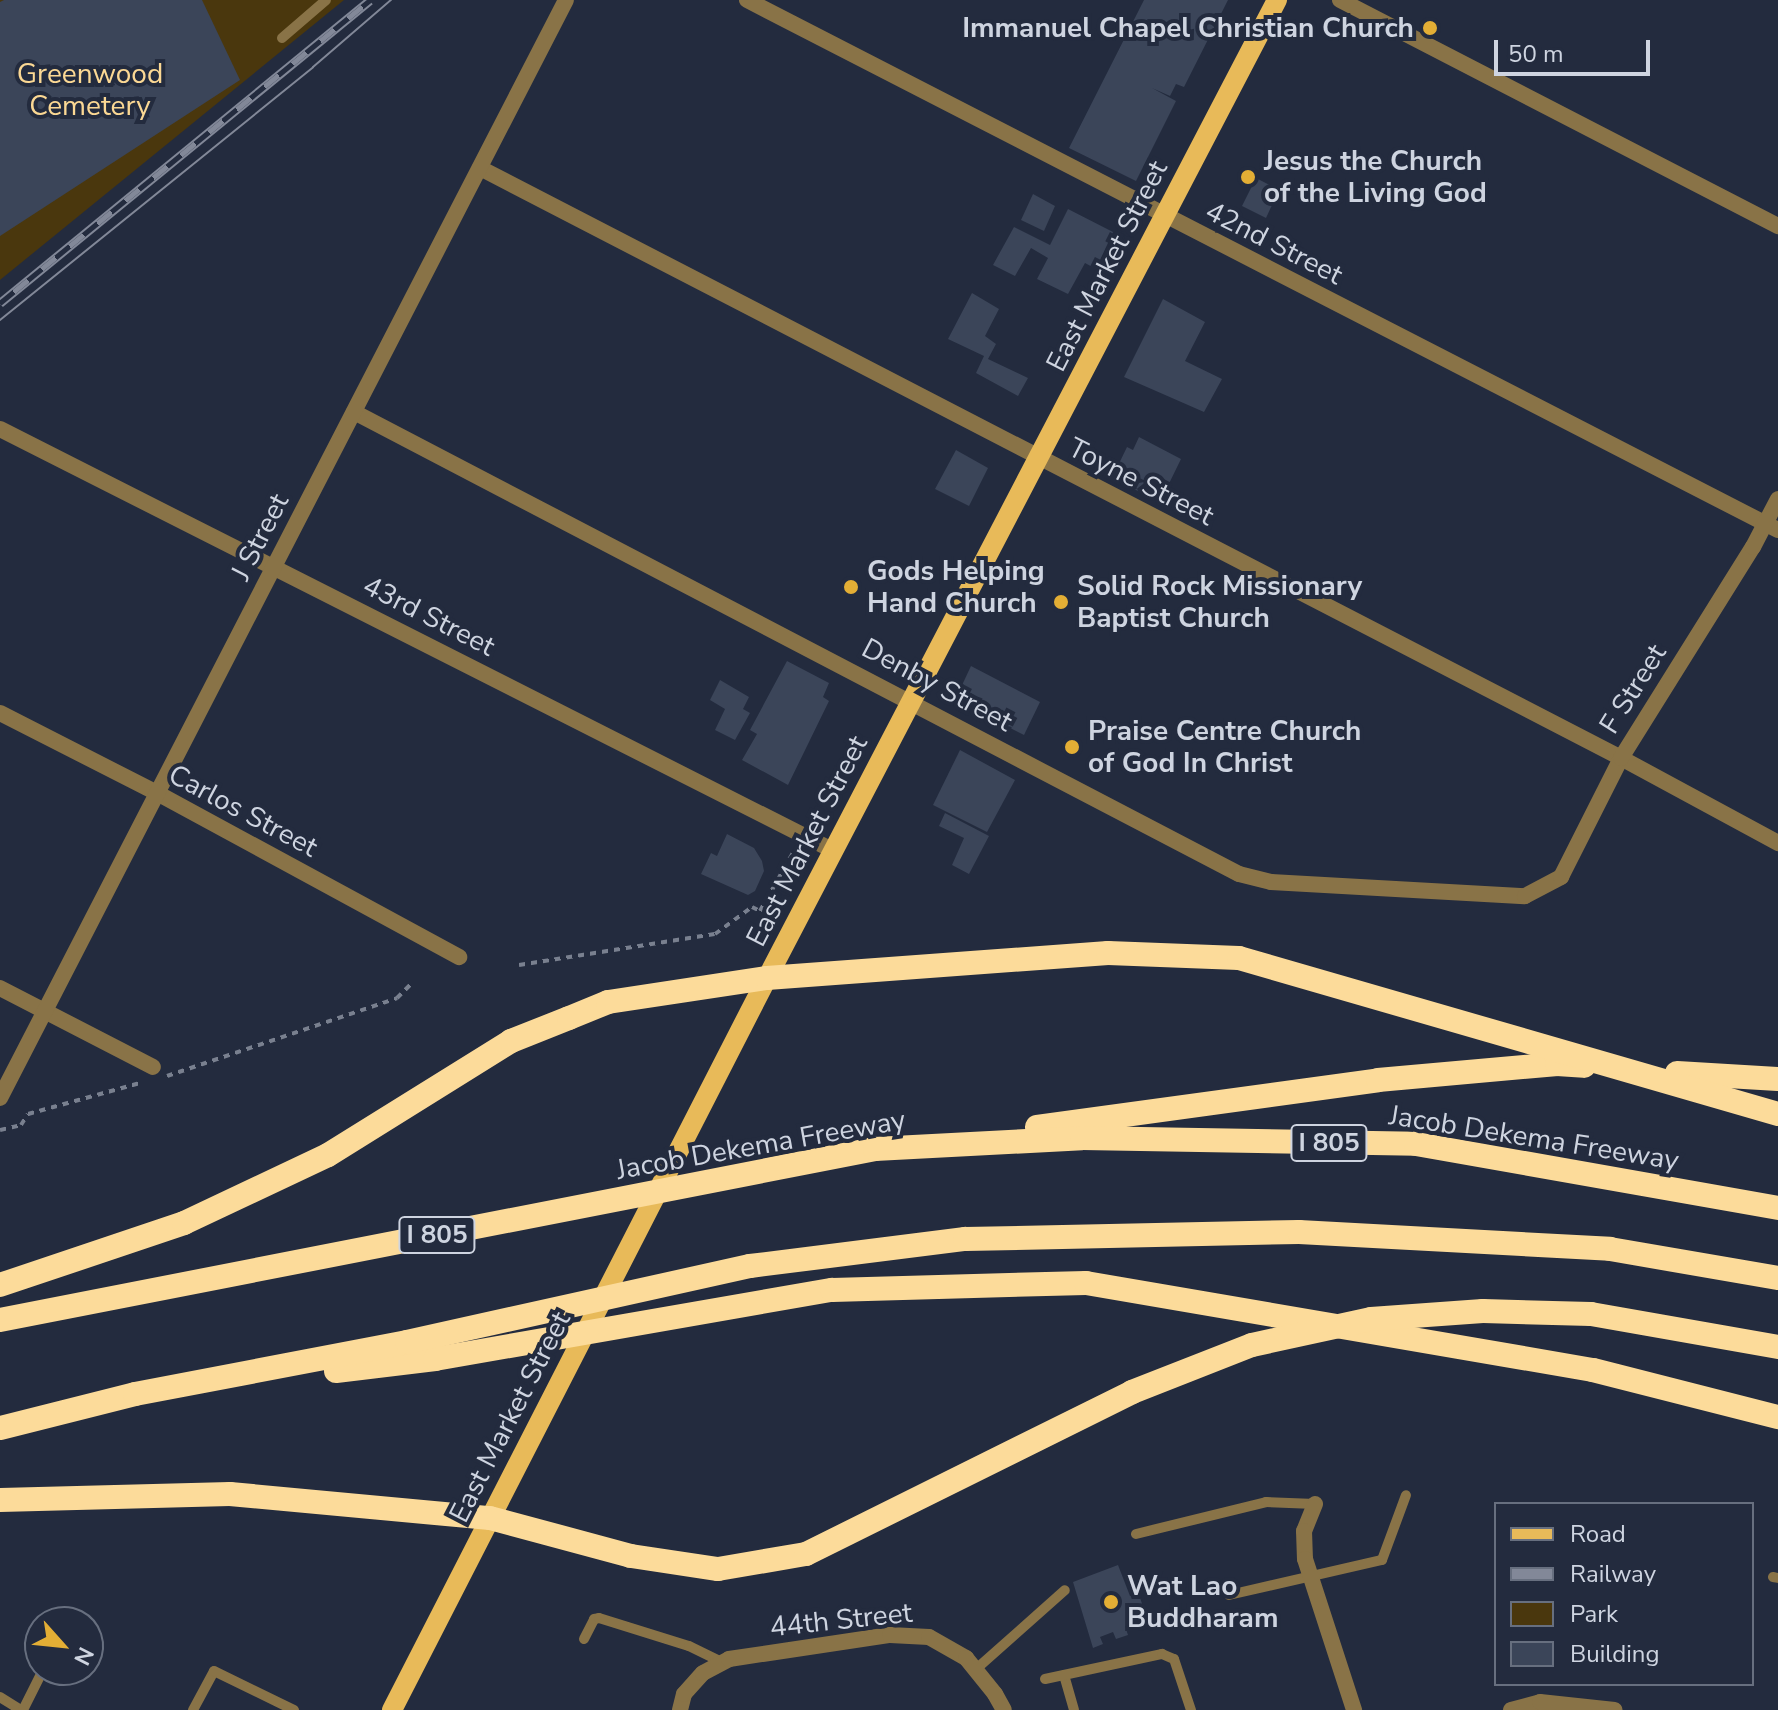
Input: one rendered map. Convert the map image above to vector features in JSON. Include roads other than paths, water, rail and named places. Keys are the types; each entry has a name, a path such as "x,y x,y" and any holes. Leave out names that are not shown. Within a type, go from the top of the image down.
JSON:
{"highway":[{"path":"0,1285 184,1223 328,1155 511,1041 608,1002 767,978 1108,953 1239,958 1778,1114"},
{"path":"875,1149 1378,1080 1557,1064 1778,1079"},
{"name":"Jacob Dekema Freeway","path":"0,1320 875,1149 1082,1138 1416,1144 1778,1208"},
{"path":"0,1428 135,1394 407,1342 750,1266 965,1239 1299,1232 1610,1249 1778,1278"},
{"path":"135,1394 435,1359 832,1290 1086,1283 1593,1370 1778,1417"},
{"path":"0,1500 230,1494 490,1518 631,1556 718,1569 806,1554 1132,1392 1252,1345 1371,1319 1483,1311 1591,1314 1778,1347"}],"main road":[{"name":"East Market Street","path":"392,1710 767,978 1277,0"}],"street":[{"name":"J Street","path":"0,1098 566,0"},
{"name":"42nd Street","path":"747,0 1772,526"},
{"path":"1340,0 1778,226"},
{"name":"Toyne Street","path":"480,168 1621,758 1778,843"},
{"name":"Denby Street","path":"354,412 1239,874 1271,882 1525,896"},
{"name":"43rd Street","path":"0,429 834,851"},
{"name":"F Street","path":"1525,896 1561,877 1621,758 1772,526 1778,499"},
{"name":"Carlos Street","path":"0,713 157,793 459,957"},
{"path":"0,988 153,1075"},
{"path":"1315,1504 1304,1531 1305,1559 1354,1710"},
{"name":"44th Street","path":"680,1710 684,1694 703,1673 722,1662 890,1635 929,1637 966,1658 1004,1710"},
{"path":"1511,1710 1540,1702 1615,1710"}],"lane":[{"path":"282,38 326,0"},
{"path":"1229,1595 1382,1560 1406,1495"},
{"path":"1136,1534 1266,1502 1315,1504"},
{"path":"975,1670 1065,1590"},
{"path":"584,1639 594,1619 599,1618 689,1646 722,1662"},
{"path":"1045,1679 1162,1654 1174,1659 1191,1710"},
{"path":"193,1710 214,1671 294,1710"},
{"path":"1064,1675 1074,1710"},
{"path":"0,1697 22,1710 35,1686"}],"tram line":[{"path":"0,320 313,67 391,0"}],"railway":[{"path":"0,303 370,0"}],"place":[{"name":"Immanuel Chapel Christian Church","path":"1430,28"},
{"name":"Jesus the Church of the Living God","path":"1248,177"},
{"name":"Gods Helping Hand Church","path":"851,587"},
{"name":"Solid Rock Missionary Baptist Church","path":"1061,602"},
{"name":"Praise Centre Church of God In Christ","path":"1072,747"},
{"name":"Wat Lao Buddharam","path":"1111,1602"}],"park label":[{"name":"Greenwood Cemetery","path":"90,90"}]}
